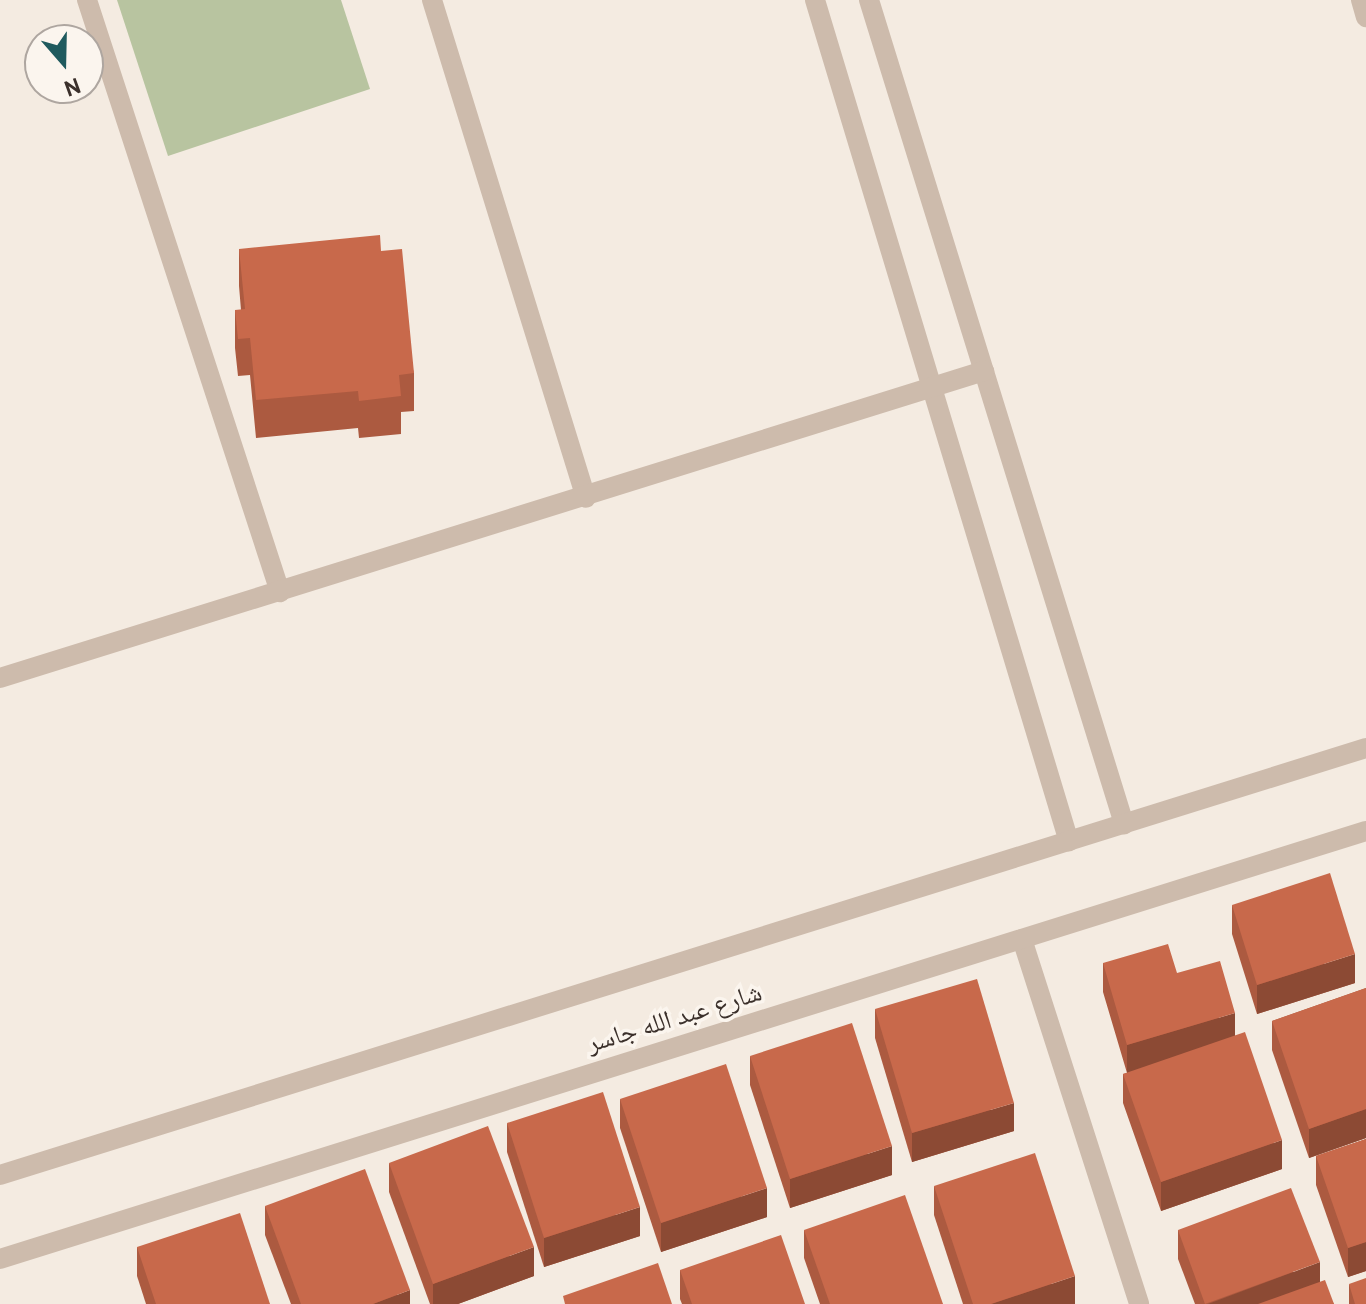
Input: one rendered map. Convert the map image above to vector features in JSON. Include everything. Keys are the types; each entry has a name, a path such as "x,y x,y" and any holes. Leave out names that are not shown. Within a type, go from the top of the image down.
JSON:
{"street":[{"path":"87,0 280,592"},
{"path":"432,0 586,498"},
{"path":"815,0 1069,842"},
{"path":"869,0 1124,824"},
{"path":"1361,0 1366,17"},
{"path":"0,678 933,391 984,371"},
{"name":"شارع عبد الله جاسر","path":"0,1175 1366,748"},
{"name":"شارع عبد الله جاسر","path":"0,1259 1366,831"},
{"path":"1022,939 1139,1304"}],"green space":[{"path":"117,0 341,0 370,89 168,156"}],"building":[{"path":"380,235 381,251 402,249 414,373 399,375 401,396 359,401 358,391 256,400 250,338 238,339 235,310 245,309 239,249"},
{"path":"1330,873 1355,954 1257,985 1232,905"},
{"path":"1168,944 1177,973 1220,961 1235,1013 1127,1045 1103,963"},
{"path":"977,979 1014,1103 912,1133 875,1009"},
{"path":"1366,988 1366,1109 1309,1129 1272,1021"},
{"path":"852,1023 892,1146 790,1179 750,1056"},
{"path":"1245,1032 1282,1140 1161,1182 1123,1074"},
{"path":"726,1064 767,1188 661,1223 620,1099"},
{"path":"603,1092 640,1207 544,1238 507,1123"},
{"path":"488,1126 534,1247 433,1284 389,1163"},
{"path":"1366,1139 1366,1242 1348,1248 1316,1156"},
{"path":"1035,1153 1075,1276 991,1304 973,1304 934,1186"},
{"path":"365,1169 410,1290 373,1304 301,1304 265,1206"},
{"path":"1291,1188 1320,1262 1205,1304 1178,1230"},
{"path":"905,1195 943,1304 830,1304 804,1230"},
{"path":"240,1213 270,1304 156,1304 137,1247"},
{"path":"781,1235 805,1304 692,1304 680,1270"},
{"path":"658,1263 672,1304 565,1304 563,1296"},
{"path":"1366,1278 1366,1304 1355,1304 1349,1284"},
{"path":"1325,1280 1334,1304 1258,1304"}]}
